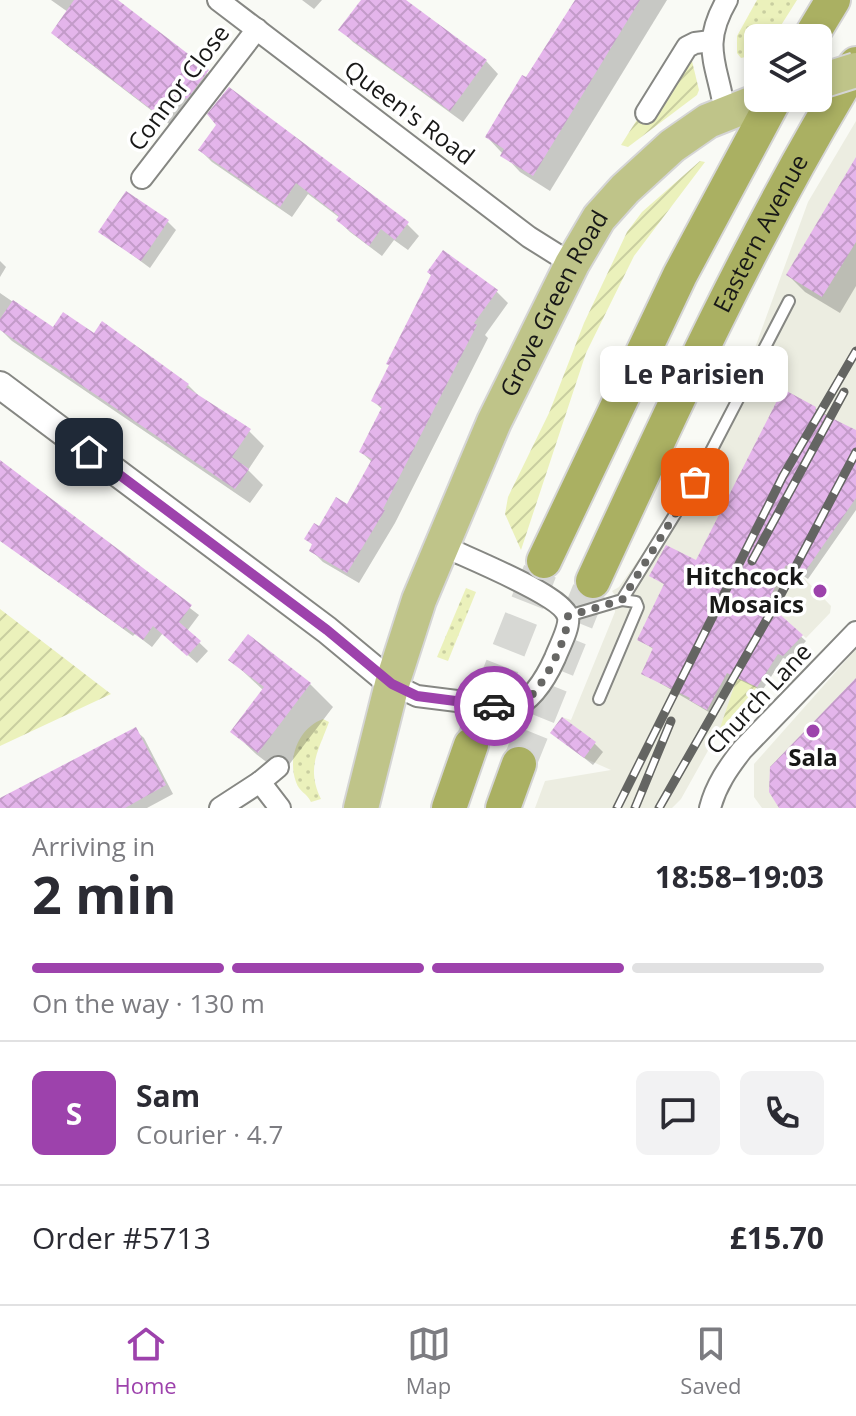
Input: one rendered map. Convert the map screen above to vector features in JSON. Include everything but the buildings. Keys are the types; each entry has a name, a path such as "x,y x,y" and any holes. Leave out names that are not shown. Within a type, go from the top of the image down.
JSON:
{"highway":[{"path":"818,24 833,0"},
{"name":"Eastern Avenue","path":"593,581 677,398 759,235 856,64"},
{"path":"544,561 680,275 767,112"},
{"path":"449,808 471,745"},
{"path":"503,808 519,764"}],"main road":[{"path":"832,78 856,70"},
{"name":"Grove Green Road","path":"361,808 412,618 494,422 572,264 599,218 625,189 672,146 708,121 744,106"}],"street":[{"name":"Queen's Road","path":"218,0 529,237 572,264"},
{"path":"727,0 711,41 712,64 727,113"},
{"name":"Connor Close","path":"142,178 257,29"},
{"path":"646,113 687,47 711,41"},
{"path":"0,385 327,630 392,684 417,696 513,708 524,703 544,679 564,634 568,616 564,608 545,594 441,545"},
{"name":"Church Lane","path":"710,808 728,767 742,750 856,632"},
{"path":"220,808 278,767"},
{"path":"260,782 280,808"}],"lane":[{"path":"622,600 695,482 789,301"},
{"path":"568,616 622,600 636,602 638,607 599,699"}],"shaded area":[{"path":"856,121 856,470 802,576 831,606 830,613 806,638 780,615 778,654 756,688 719,731 681,799 672,808 535,808 545,781 611,770 584,758 550,733 562,717 571,720 615,612 616,597 612,591 619,587 696,478 748,367 808,202"},
{"path":"856,649 856,808 762,808 754,797 754,764"}],"green space":[{"path":"757,0 797,0 782,24 744,24 744,57 737,53 737,36"},
{"path":"690,53 699,90 697,95 628,147 621,145 640,115"},
{"path":"700,161 705,162 634,256 586,353 521,550 505,514 508,497 549,413 584,323 627,232 642,212"},
{"path":"466,588 476,592 448,661 437,657"},
{"path":"0,609 111,694 0,746"},
{"path":"737,678 757,687 719,731"},
{"path":"323,719 329,722 314,769 321,799 311,802 296,782 294,753 307,729"}],"tunnel":[{"path":"471,745 544,561"},
{"path":"519,764 593,581"}],"railway":[{"path":"617,808 783,476 856,351"},
{"path":"752,561 844,392"},
{"path":"659,808 778,600 856,452"},
{"path":"635,808 671,721"}],"way so far":[{"path":"494,706 513,708 524,703 544,679 555,657 568,616 622,600 695,482"}],"place":[{"name":"Le Parisien","path":"695,482"},
{"name":"Hitchcock Mosaics","path":"820,591"},
{"name":"Sala","path":"813,731"}],"route":[{"path":"89,452 327,630 392,684 417,696 494,706"}]}
